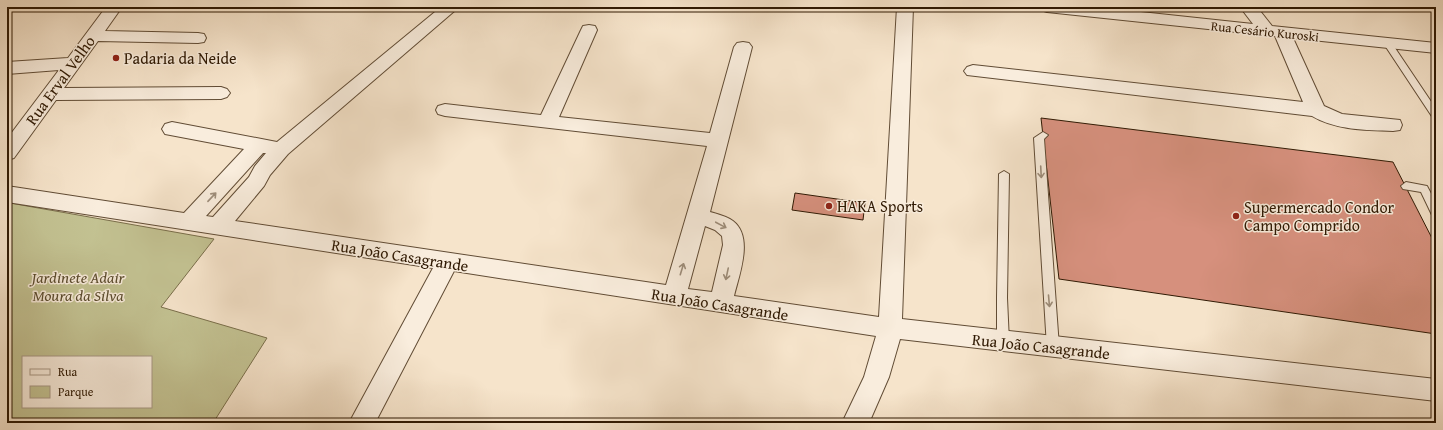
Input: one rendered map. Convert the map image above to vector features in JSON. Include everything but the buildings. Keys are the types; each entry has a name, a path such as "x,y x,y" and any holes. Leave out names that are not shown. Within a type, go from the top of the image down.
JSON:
{"street":[{"name":"Rua Erval Velho","path":"7,153 72,62 114,7"},
{"path":"218,227 257,181 262,171 281,149 451,7"},
{"path":"856,423 876,380 890,329 905,7"},
{"name":"Rua Cesário Kuroski","path":"1046,7 1070,8 1275,32 1436,48"},
{"path":"1248,7 1275,32 1316,110 1321,115 1338,120 1393,125"},
{"path":"547,122 589,30"},
{"path":"92,36 198,38"},
{"path":"674,296 698,216 743,47"},
{"path":"7,68 72,62"},
{"path":"973,71 1316,110"},
{"path":"50,94 220,93"},
{"path":"445,110 718,141"},
{"path":"172,129 281,149"},
{"path":"188,222 259,145"},
{"name":"Rua João Casagrande","path":"7,194 890,329 1436,390"},
{"path":"698,216 728,229 732,235 734,245 721,304"},
{"path":"362,423 448,262"}],"lane":[{"path":"1388,44 1436,116"},
{"path":"1043,135 1039,138 1049,296 1054,347"},
{"path":"1004,174 1002,298 1004,342"},
{"path":"1406,186 1424,189 1436,212"}],"green space":[{"name":"Jardinete Adair Moura da Silva","path":"10,203 214,239 161,307 267,338 213,423 7,423 7,206"}],"place":[{"name":"Padaria da Neide","path":"116,58"},
{"name":"HAKA Sports","path":"829,206"},
{"name":"Supermercado Condor Campo Comprido","path":"1236,216"}]}
